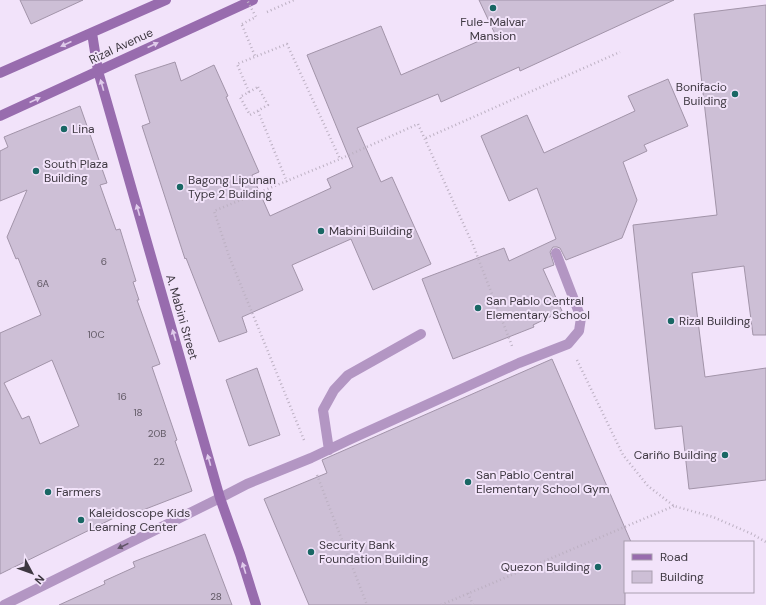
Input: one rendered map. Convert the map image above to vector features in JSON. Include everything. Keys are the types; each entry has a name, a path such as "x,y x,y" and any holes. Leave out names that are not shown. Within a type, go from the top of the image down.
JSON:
{"street":[{"name":"Rizal Avenue","path":"0,73 166,0"},
{"name":"Rizal Avenue","path":"0,116 253,0"},
{"name":"A. Mabini Street","path":"92,33 98,70 220,498 256,605"},
{"path":"4,605 247,484 329,450 519,363 568,344 579,331 581,318 556,253"},
{"path":"329,450 324,410 334,390 348,375 421,334"}],"path":[{"path":"248,0 256,17"},
{"path":"255,56 242,24 294,0"},
{"path":"249,92 237,64 287,44 340,159"},
{"path":"426,138 620,52"},
{"path":"258,87 268,106 258,111 250,115 240,97 258,87"},
{"path":"258,111 287,182"},
{"path":"367,605 311,458 229,256 214,211 287,182 418,124 426,138 473,245 519,363"},
{"path":"568,344 623,455 648,486 674,506 713,518 752,534 766,542"},
{"path":"440,605 674,506"},
{"path":"468,593 473,605"}],"building":[{"path":"20,0 83,0 31,24"},
{"path":"479,0 674,0 520,71 519,67 441,102 438,94 357,128 381,182 392,177 431,264 373,290 351,239 292,265 303,290 242,317 247,332 219,342 186,258 185,259 142,126 150,123 135,75 175,62 181,81 214,65 228,96 226,97 259,172 252,175 270,216 331,188 327,179 353,167 307,55 381,26 401,75 495,34"},
{"path":"766,5 766,335 753,335 744,266 692,273 705,377 766,368 766,480 689,489 682,426 655,429 633,225 717,215 694,14"},
{"path":"668,79 688,126 644,145 647,151 623,162 637,200 622,238 566,260 560,248 553,247 550,252 554,265 543,269 562,311 533,325 534,327 453,359 422,279 504,248 509,261 556,239 537,188 509,201 481,136 527,115 544,153 635,111 628,96"},
{"path":"80,106 107,183 100,185 116,230 120,229 136,281 133,282 139,300 137,300 160,364 152,367 177,440 175,441 192,491 125,517 124,513 0,574 0,333 41,315 18,258 16,259 7,237 27,190 0,201 0,151 8,147 4,137","holes":["52,360 79,426 40,444 29,416 22,419 4,383"]},
{"name":"San Pablo Central Elementary School Gym","path":"552,359 631,541 624,541 625,605 309,605 264,499 327,473 322,460"},
{"path":"257,368 280,435 249,446 226,380"},
{"path":"205,534 232,605 59,605 105,584 104,581 135,567 133,562"}],"place":[{"name":"Fule-Malvar Mansion","path":"493,8"},
{"name":"Bonifacio Building","path":"735,94"},
{"name":"Lina","path":"64,129"},
{"name":"South Plaza Building","path":"36,171"},
{"name":"Bagong Lipunan Type 2 Building","path":"180,187"},
{"name":"Mabini Building","path":"321,231"},
{"name":"San Pablo Central Elementary School","path":"478,308"},
{"name":"Rizal Building","path":"671,321"},
{"name":"Cariño Building","path":"725,455"},
{"name":"San Pablo Central Elementary School Gym","path":"468,482"},
{"name":"Farmers","path":"48,492"},
{"name":"Kaleidoscope Kids Learning Center","path":"81,520"},
{"name":"Security Bank Foundation Building","path":"311,552"},
{"name":"Quezon Building","path":"598,567"}]}
